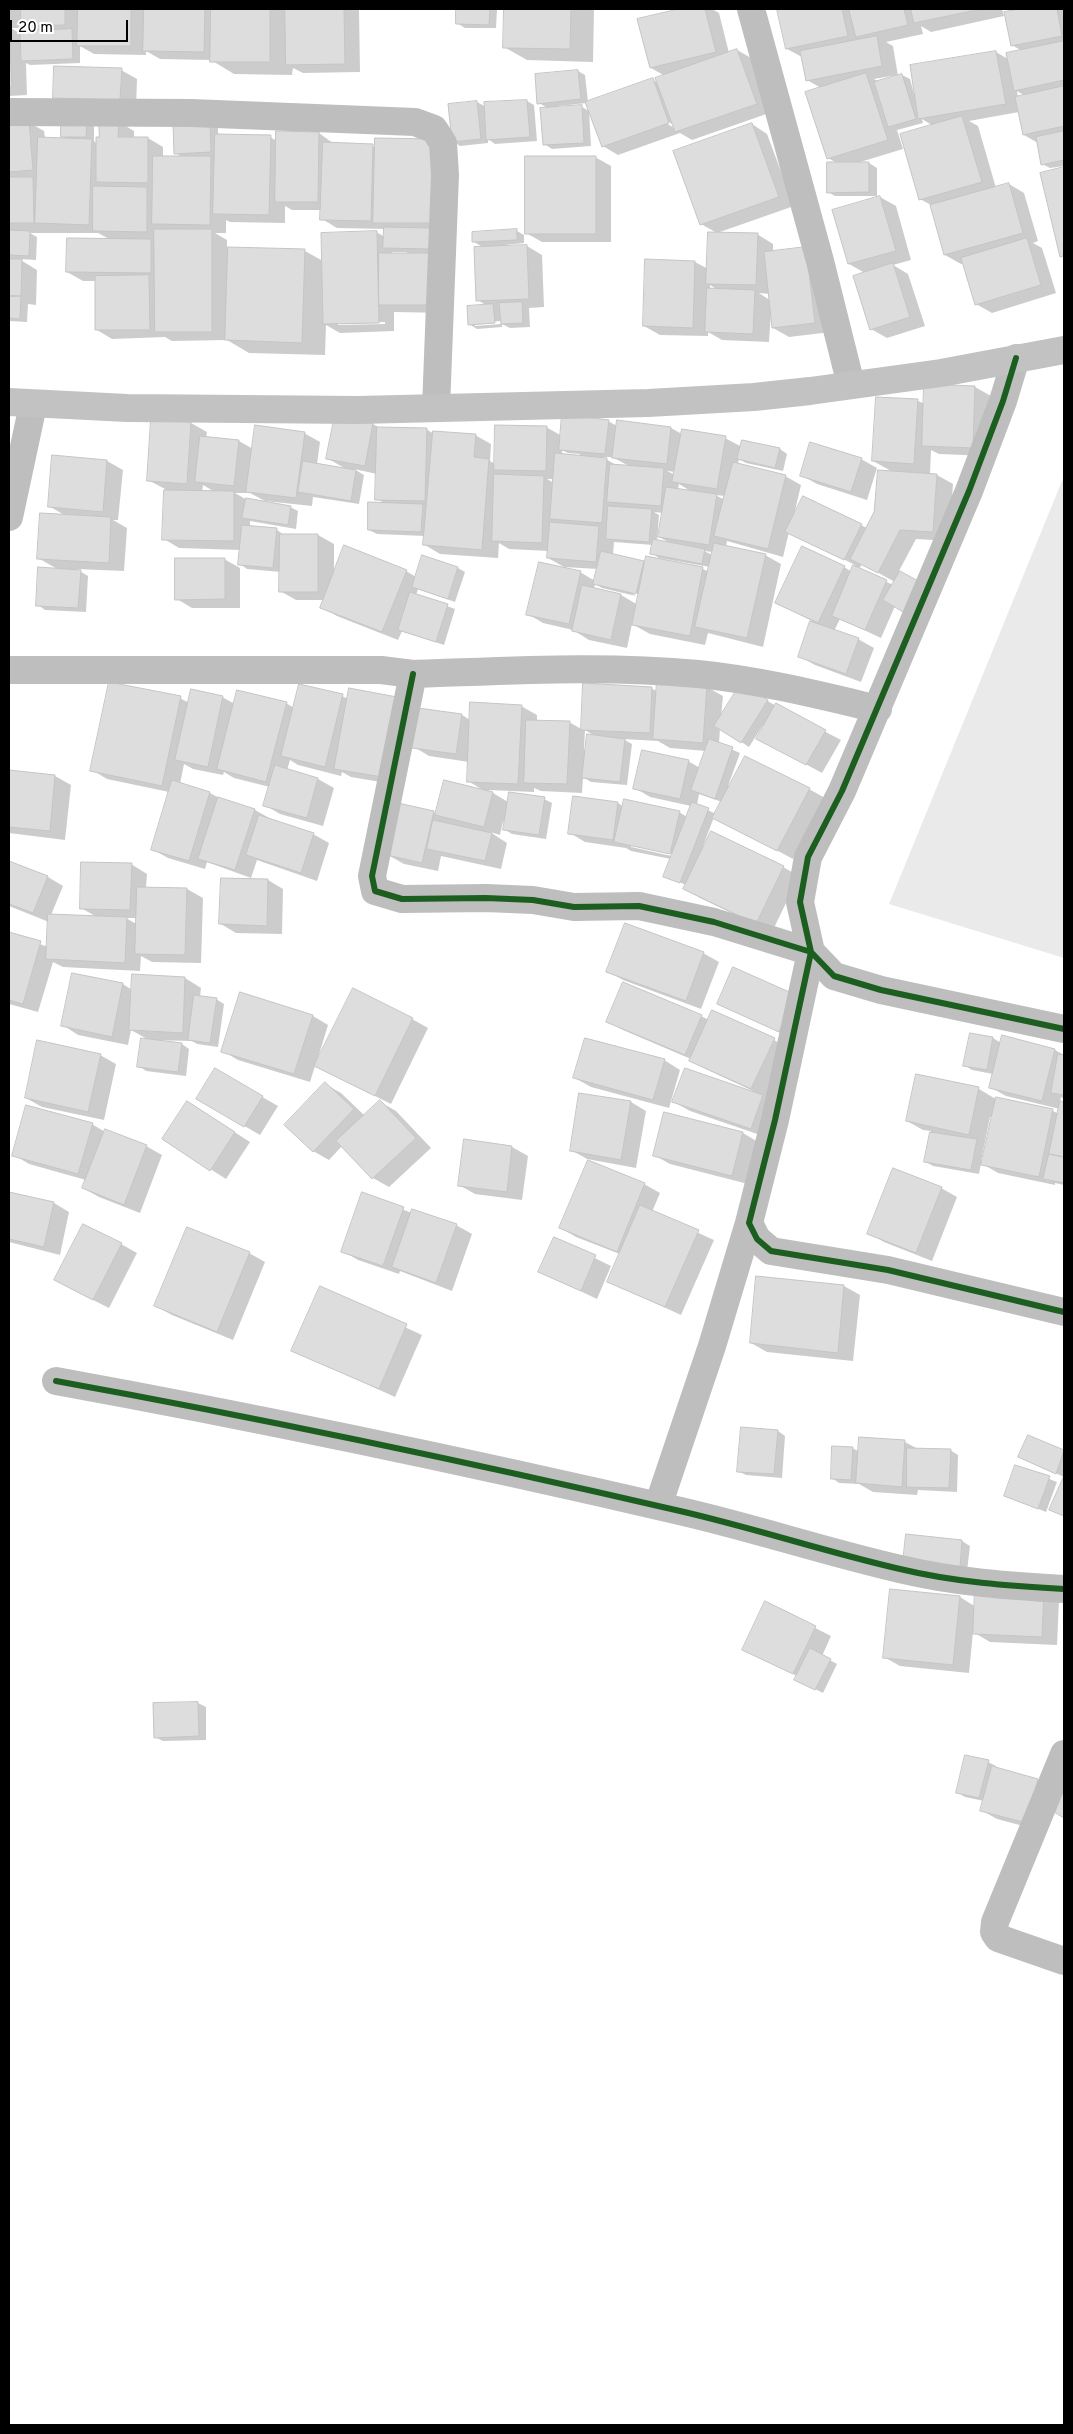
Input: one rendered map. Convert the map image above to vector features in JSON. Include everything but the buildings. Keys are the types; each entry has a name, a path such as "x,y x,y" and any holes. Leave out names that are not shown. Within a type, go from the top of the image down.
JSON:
{"main road":[{"path":"21,403 238,409 436,408 648,403 735,398 851,385 941,373 1064,350"}],"street":[{"path":"751,9 820,261 851,385"},
{"path":"9,112 191,113 416,122 434,129 443,143 445,175 436,408"},
{"path":"658,1506 712,1346 749,1223 775,1120 812,952 800,902 808,857 842,791 969,491 1003,401 1016,358"},
{"path":"9,517 21,403"},
{"path":"9,670 381,670 413,674 624,670 700,674 764,684 878,709"},
{"path":"413,674 372,876 375,891 402,899 486,898 534,900 574,907 639,906 714,922 812,952 834,976 881,990 1064,1029"},
{"path":"749,1223 757,1239 771,1251 888,1270 1064,1312"},
{"path":"56,1380 188,1405 658,1506 792,1539 900,1570 957,1580 1064,1589"},
{"path":"1064,1754 995,1922 994,1932 998,1938 1064,1962"}],"shaded area":[{"path":"1064,476 1064,958 889,904"}],"cycle path":[{"path":"1016,358 1003,401 969,491 842,791 808,857 800,902 811,952 775,1120 749,1223 757,1239 771,1251 888,1270 1064,1312"},
{"path":"413,674 372,876 375,891 402,899 486,898 533,900 574,907 639,906 714,922 811,952 834,976 881,990 1064,1029"},
{"path":"56,1381 291,1426 525,1476 708,1518 920,1573 982,1583 1064,1589"}]}
